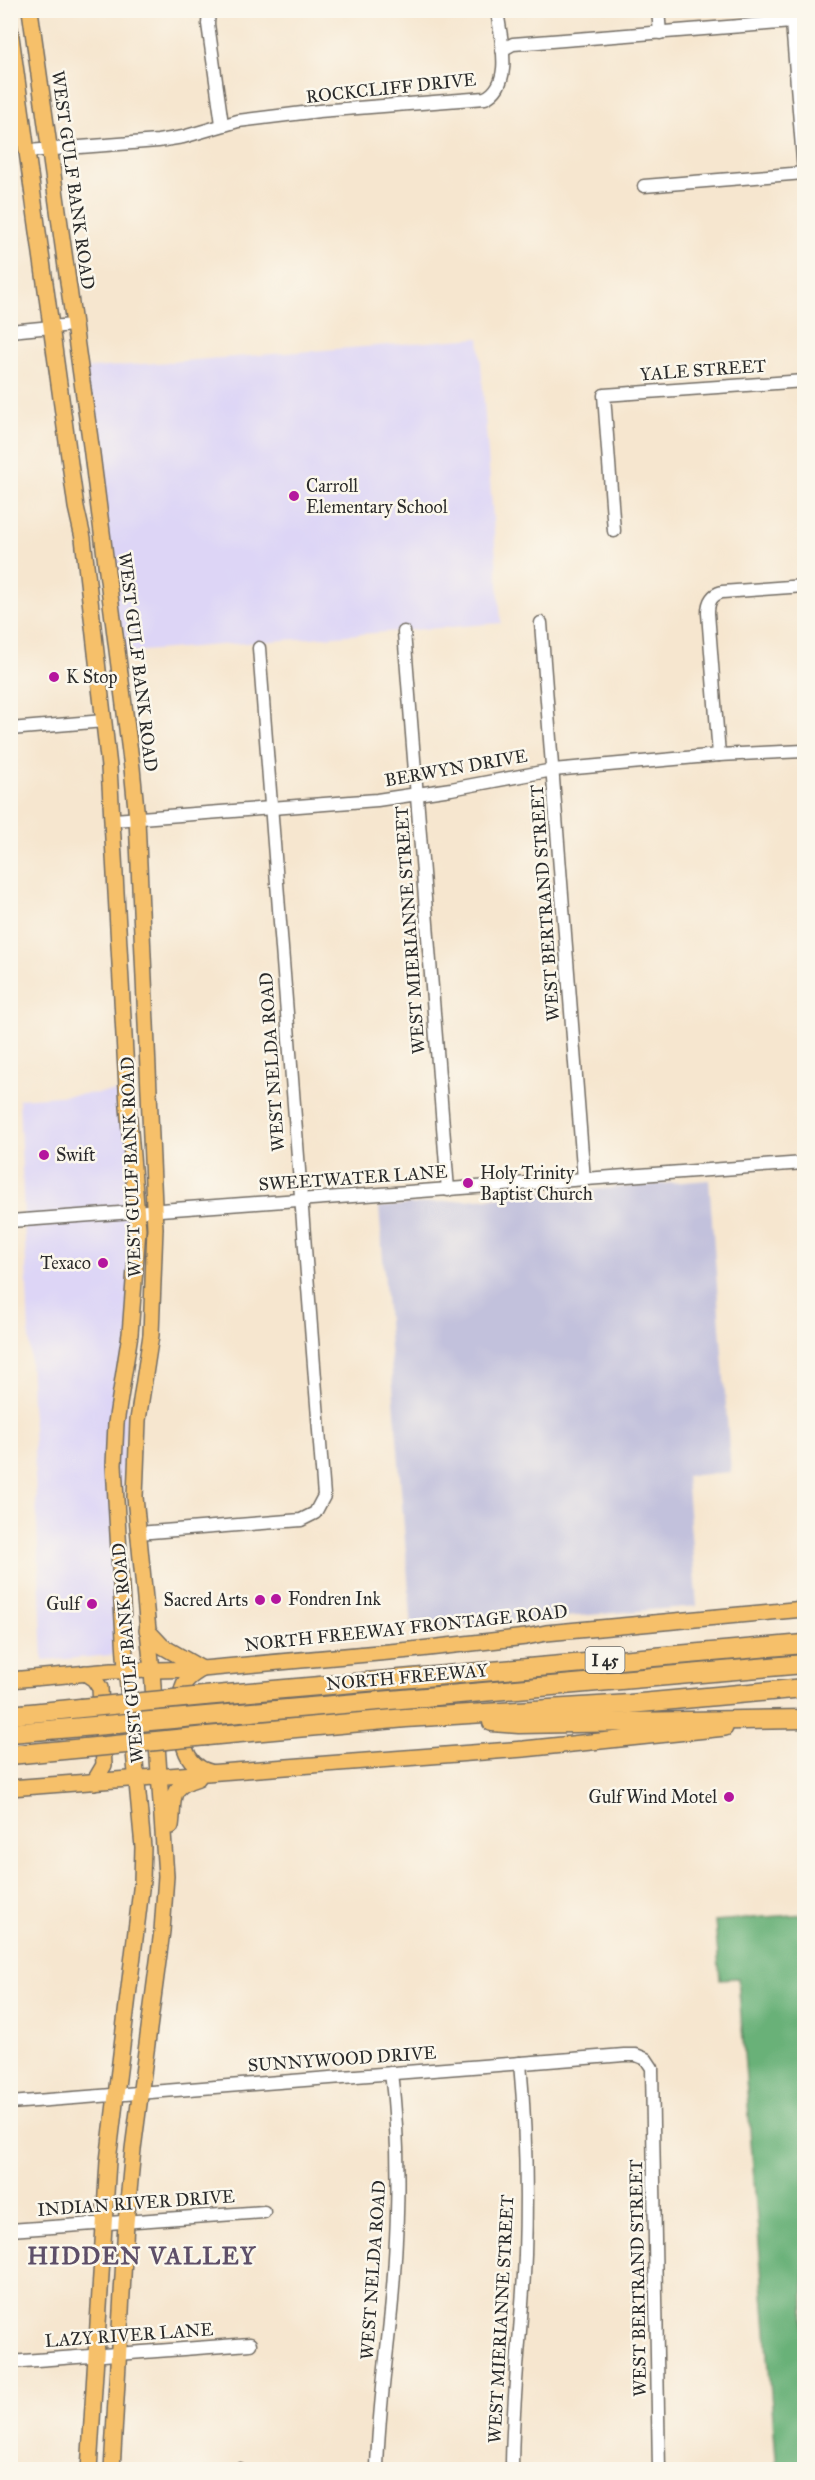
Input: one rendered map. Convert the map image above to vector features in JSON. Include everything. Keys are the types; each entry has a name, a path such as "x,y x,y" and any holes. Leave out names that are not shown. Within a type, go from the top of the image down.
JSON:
{"highway":[{"name":"NORTH FREEWAY","path":"10,1715 405,1677 804,1644"},
{"name":"NORTH FREEWAY","path":"10,1733 804,1664"},
{"path":"10,1755 406,1718 630,1704 804,1688"},
{"path":"406,1718 519,1724 804,1719"}],"main road":[{"name":"WEST GULF BANK ROAD","path":"30,10 124,698 137,819 154,1211 151,1335 138,1420 135,1457 138,1533 152,1671 166,1876 162,1931 140,2093 126,2223 112,2469"},
{"name":"WEST GULF BANK ROAD","path":"10,29 82,538 104,722 114,820 127,1085 137,1212 132,1305 116,1423 114,1465 135,1779 143,1847 142,1881 108,2161 89,2469"},
{"name":"NORTH FREEWAY FRONTAGE ROAD","path":"10,1680 85,1673 202,1669 804,1609"},
{"path":"124,1621 147,1625 162,1646 202,1669 185,1682 182,1694 181,1730 185,1750 191,1762 200,1769 213,1773"},
{"path":"85,1673 94,1679 100,1688 104,1765 94,1782"},
{"path":"10,1788 524,1749 804,1719"},
{"path":"164,1842 172,1824 172,1802 175,1790 186,1782 213,1773"},
{"path":"137,1930 162,1931"}],"street":[{"path":"209,10 208,24 222,124"},
{"name":"ROCKCLIFF DRIVE","path":"28,151 171,140 222,124 319,111 485,98 495,91 501,82 503,70 497,10"},
{"path":"658,10 660,33"},
{"path":"502,50 513,44 660,33 796,18 804,173 644,186"},
{"path":"10,331 72,325"},
{"name":"YALE STREET","path":"614,531 604,395 804,381"},
{"path":"719,755 708,613 710,602 715,595 722,592 804,586"},
{"name":"WEST BERTRAND STREET","path":"541,623 584,1180"},
{"name":"WEST MIERIANNE STREET","path":"404,632 448,1190"},
{"name":"WEST NELDA ROAD","path":"138,1533 287,1521 309,1517 315,1513 324,1496 259,648"},
{"path":"10,729 104,722"},
{"name":"BERWYN DRIVE","path":"114,820 271,809 417,794 553,770 719,755 804,751"},
{"name":"SWEETWATER LANE","path":"10,1221 804,1163"},
{"name":"SUNNYWOOD DRIVE","path":"10,2103 636,2055 646,2059 652,2068 652,2087"},
{"name":"WEST MIERIANNE STREET","path":"512,2469 512,2415 525,2246 524,2142 520,2063"},
{"name":"WEST NELDA ROAD","path":"377,2469 377,2437 392,2301 397,2213 395,2101 391,2073"},
{"name":"WEST BERTRAND STREET","path":"652,2087 659,2469"},
{"name":"INDIAN RIVER DRIVE","path":"10,2230 264,2212"},
{"name":"LAZY RIVER LANE","path":"10,2362 250,2344"}],"shaded area":[{"name":"Carroll Elementary School","path":"479,338 501,623 118,653 80,369"},
{"path":"125,1091 136,1247 112,1655 43,1661 19,1099"},
{"path":"709,1180 731,1472 686,1476 697,1606 412,1630 379,1207"}],"green space":[{"path":"804,1914 804,2469 777,2469 738,1978 720,1979 715,1921"}],"place":[{"name":"Carroll Elementary School","path":"294,496"},
{"name":"K Stop","path":"54,677"},
{"name":"Swift","path":"44,1155"},
{"name":"Holy Trinity Baptist Church","path":"468,1183"},
{"name":"Texaco","path":"103,1263"},
{"name":"Fondren Ink","path":"276,1599"},
{"name":"Sacred Arts","path":"260,1600"},
{"name":"Gulf","path":"92,1604"},
{"name":"Gulf Wind Motel","path":"729,1797"}],"district":[{"name":"HIDDEN VALLEY","path":"142,2256"}]}
